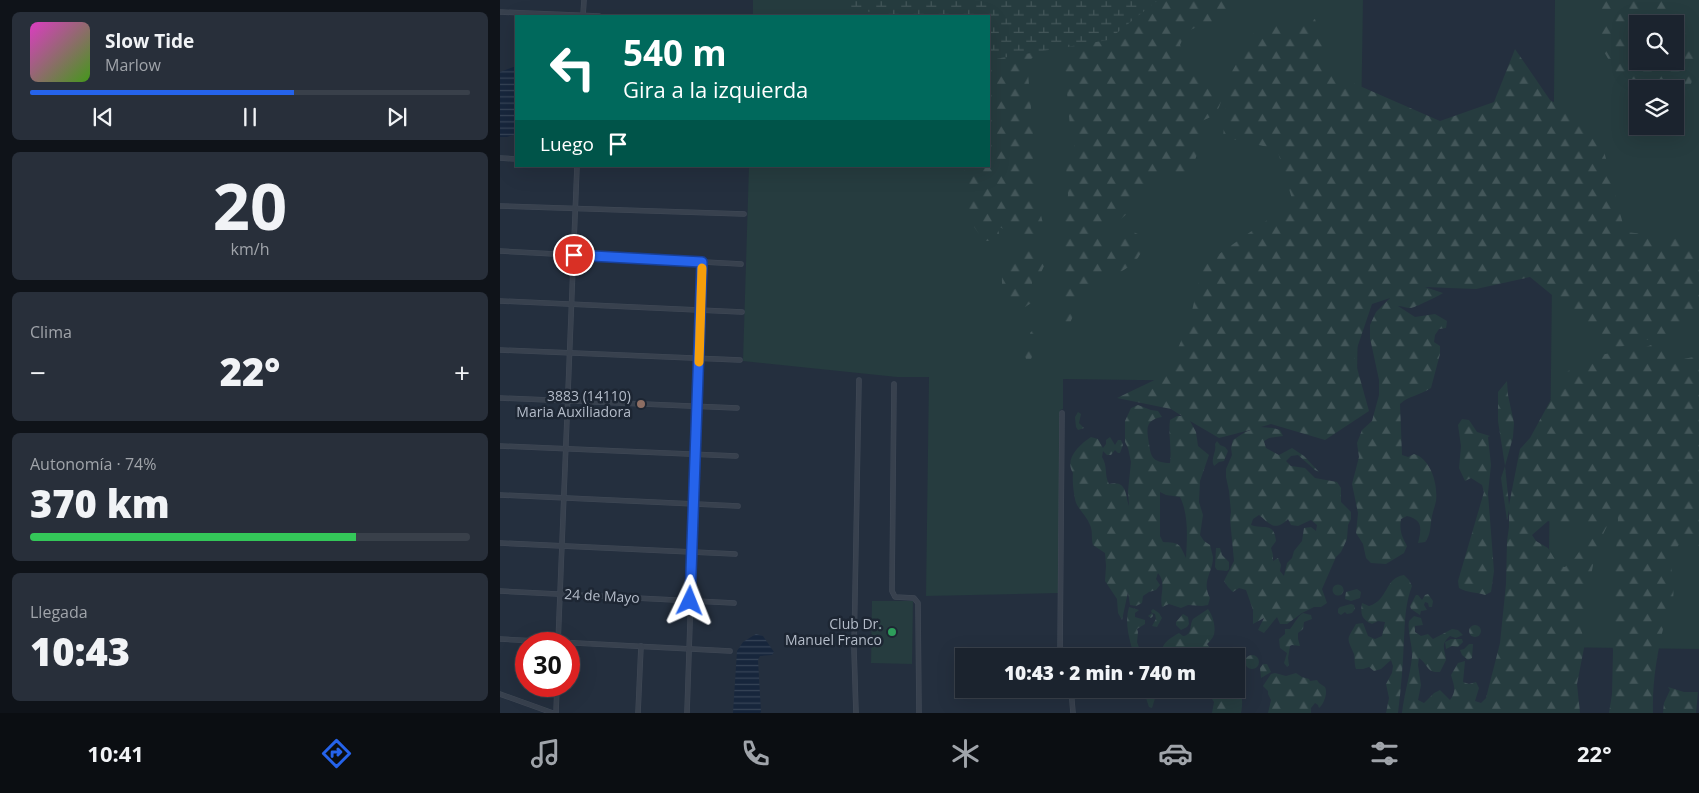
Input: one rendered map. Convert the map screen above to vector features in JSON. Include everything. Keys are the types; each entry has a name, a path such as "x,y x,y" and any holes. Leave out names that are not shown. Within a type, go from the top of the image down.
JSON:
{"street":[{"path":"584,0 584,15"},
{"path":"500,12 563,15"},
{"path":"500,158 515,159"},
{"path":"558,632 578,167"},
{"path":"500,206 744,214"},
{"path":"500,252 741,264"},
{"path":"686,713 702,262"},
{"path":"500,301 742,312"},
{"path":"500,350 740,360"},
{"path":"856,713 854,649 859,380"},
{"path":"894,384 892,591 895,597 914,598 918,603 919,713"},
{"path":"500,398 737,408"},
{"path":"1060,648 1062,412"},
{"path":"500,446 736,456"},
{"path":"500,495 738,506"},
{"path":"500,543 735,554"},
{"name":"24 de Mayo","path":"500,591 734,603"},
{"path":"500,639 515,640"},
{"path":"580,644 730,651"},
{"path":"638,713 641,646"},
{"path":"500,694 554,713 556,697"},
{"path":"1072,698 1073,713"}],"green space":[{"path":"753,0 1363,0 1357,383 1063,379 1063,409 1060,410 1059,593 926,596 929,377 897,377 743,361 749,167 990,167 990,15 753,15"},
{"path":"837,0 1158,0 1108,40 990,60 990,15 879,15"},
{"path":"994,0 1054,0 1052,34 1045,47 1031,59 1028,73 1034,144 1032,173 1044,229 1035,240 1021,237 995,225 967,218 967,177 963,167 990,167 989,15"},
{"path":"1085,0 1241,0 1224,20 1212,27 1199,26 1186,32 1180,45 1187,58 1188,72 1200,80 1213,85 1222,97 1217,111 1208,119 1197,123 1204,135 1190,174 1176,173 1164,168 1127,213 1103,232 1100,236 1114,235 1127,229 1140,235 1141,251 1136,260 1127,268 1098,279 1089,286 1081,297 1064,334 1061,320 1064,278 1061,264 1063,250 1061,221 1067,208 1066,167 1075,157 1074,142 1070,128 1064,56 1067,43"},
{"path":"1555,0 1699,0 1699,649 1548,647"},
{"path":"1599,0 1670,0 1677,15 1629,15 1629,70 1684,70 1684,31 1698,62 1684,106 1684,80 1629,80 1629,94 1600,45"},
{"path":"1315,19 1330,73 1440,121 1494,102 1515,49 1550,100 1598,128 1625,232 1684,238 1699,258 1699,309 1686,329 1617,348 1530,277 1476,289 1425,287 1443,293 1412,308 1398,306 1415,317 1435,314 1447,321 1446,328 1439,329 1435,335 1434,342 1440,346 1440,354 1431,388 1400,404 1402,455 1408,457 1414,454 1425,461 1432,473 1436,487 1436,501 1429,533 1425,542 1418,543 1419,523 1407,516 1401,519 1401,533 1407,546 1404,553 1386,564 1371,563 1366,558 1363,544 1356,533 1358,513 1352,484 1359,457 1357,443 1362,430 1372,421 1379,395 1379,380 1370,338 1370,325 1376,312 1390,298 1372,304 1354,357 1369,411 1325,440 1271,424 1261,427 1280,430 1283,436 1269,438 1264,441 1266,448 1279,455 1292,448 1304,456 1319,472 1298,455 1291,456 1286,461 1291,466 1305,468 1315,478 1337,482 1341,488 1341,502 1351,512 1347,539 1341,552 1336,557 1322,589 1327,603 1302,613 1287,624 1280,624 1277,617 1264,633 1258,630 1264,618 1253,624 1253,610 1246,590 1239,588 1233,592 1224,581 1234,561 1226,469 1232,455 1233,440 1245,432 1254,429 1219,438 1190,421 1196,432 1198,446 1209,455 1200,481 1199,502 1203,515 1200,535 1210,545 1213,557 1207,582 1210,598 1208,605 1188,605 1181,608 1169,604 1162,607 1162,581 1158,573 1156,579 1160,585 1156,590 1143,596 1142,603 1136,606 1130,605 1128,592 1122,620 1118,613 1117,599 1105,581 1105,553 1093,545 1090,525 1076,502 1070,463 1078,448 1091,437 1098,439 1103,448 1106,440 1110,437 1115,445 1118,440 1121,440 1123,445 1120,453 1115,450 1111,455 1107,455 1103,451 1102,457 1109,484 1115,483 1122,486 1129,506 1128,491 1131,462 1125,442 1125,421 1131,408 1138,405 1158,411 1162,417 1156,418 1149,423 1147,430 1149,444 1155,460 1170,463 1170,420 1177,416 1182,416 1171,409 1117,398 1167,374 1190,320 1202,266 1293,202 1277,149 1223,137 1229,77 1257,27","holes":["1160,492 1180,497 1183,504 1187,527 1186,558 1178,545 1163,542 1160,536","1259,515 1270,524 1276,526 1288,519 1291,525 1298,526 1311,520 1317,525 1316,531 1311,527 1304,528 1302,541 1287,563 1284,576 1280,571 1281,565 1278,558 1273,561 1271,548 1276,541 1273,531 1267,527 1251,525 1253,519"]},
{"path":"978,223 988,227 988,230 983,232 982,235 974,227 974,224"},
{"path":"998,230 1001,240 999,244 994,246 990,241 983,241 985,233"},
{"path":"1021,248 1038,257 1044,266 1039,277 1032,279 1032,288 1037,294 1033,302 1025,307 1007,305 1002,285 1006,257 1010,252"},
{"path":"1034,329 1036,331 1037,348 1035,350 1031,347 1026,348 1025,344 1032,340 1032,338 1029,338 1031,336 1030,333"},
{"path":"1673,336 1667,349 1667,362 1699,356 1699,477 1695,487 1699,500 1699,546 1694,542 1680,543 1673,558 1673,599 1664,625 1657,658 1653,691 1653,713 1609,713 1612,694 1613,651 1611,622 1618,520 1617,506 1610,497 1611,510 1608,524 1596,549 1581,629 1585,643 1577,684 1580,713 1402,713 1412,657 1409,621 1414,616 1421,618 1423,625 1415,626 1415,632 1421,636 1428,634 1433,639 1452,629 1458,630 1463,635 1456,638 1450,636 1445,642 1446,660 1440,672 1430,670 1419,658 1418,665 1421,685 1418,700 1424,703 1440,690 1450,700 1454,691 1451,675 1458,663 1465,661 1463,682 1469,684 1476,682 1479,688 1475,701 1481,703 1486,698 1500,643 1506,584 1509,510 1507,520 1501,478 1505,466 1509,505 1520,449 1530,438 1565,374 1575,365 1588,357 1646,347","holes":["1548,521 1561,525 1582,524 1589,526 1587,537 1581,549 1565,567 1559,566 1548,548 1536,541 1532,535"]},
{"path":"1022,347 1034,352 1031,359 1033,363 1032,370 1029,368"},
{"path":"1507,381 1514,423 1513,437 1505,466 1498,421 1498,392"},
{"path":"1078,412 1081,414 1079,423 1084,428 1078,430 1075,417"},
{"path":"1462,419 1469,420 1477,432 1490,436 1488,437 1491,465 1488,493 1494,571 1491,592 1485,595 1462,590 1459,588 1458,581 1484,492 1482,485 1471,478 1465,481 1459,468 1461,446 1458,425"},
{"path":"1217,441 1228,451 1224,461 1214,466 1213,460"},
{"path":"1216,548 1220,548 1222,555 1229,562 1229,569 1227,571 1217,570 1215,567"},
{"path":"1404,575 1412,586 1406,612 1398,713 1386,713 1389,698 1386,684 1392,673 1393,666 1391,660 1381,669 1374,671 1369,667 1356,669 1349,639 1350,633 1356,624 1363,623 1368,636 1375,639 1382,636 1385,622 1378,621 1372,624 1366,621 1361,610 1362,603 1369,606 1375,603 1384,594 1393,580"},
{"path":"1338,584 1344,590 1338,596 1332,590"},
{"path":"1357,589 1361,592 1360,598 1351,601 1345,599 1346,592"},
{"path":"1428,594 1433,601 1432,607 1429,607 1428,603 1425,602 1424,605 1427,610 1421,611 1420,615 1411,609 1410,606 1416,595 1422,600"},
{"name":"Club Dr. Manuel Franco","path":"872,601 913,601 912,664 871,663"},
{"path":"1354,605 1355,609 1352,613 1347,614 1345,612 1341,615 1338,613 1340,607"},
{"path":"1129,607 1139,610 1135,613 1135,617 1145,620 1145,624 1137,629 1139,648 1132,648 1127,626"},
{"path":"1153,609 1162,618 1157,627 1152,626 1156,619 1155,614 1152,613"},
{"path":"1208,609 1210,612 1215,631 1207,644 1210,648 1162,648 1173,636 1179,633 1183,636 1188,634 1193,619"},
{"path":"1303,613 1311,615 1312,619 1304,622 1303,629 1298,633 1300,646 1290,646 1289,665 1287,667 1284,663 1287,653 1280,648 1279,639 1285,634 1285,629 1290,629"},
{"path":"1183,614 1188,617 1189,624 1181,630 1176,625 1176,622"},
{"path":"1473,625 1477,625 1481,631 1477,637 1473,637 1469,633 1469,629"},
{"path":"1451,639 1462,639 1463,642 1458,647 1452,646 1446,649 1445,642"},
{"path":"1469,644 1473,644 1472,658 1468,660 1462,655 1460,650"},
{"path":"1252,655 1258,659 1257,667 1252,669 1247,667 1245,662 1247,657"},
{"path":"1263,664 1267,664 1271,672 1261,678 1260,668"},
{"path":"1275,673 1286,676 1296,673 1310,681 1317,680 1326,689 1326,695 1322,704 1319,708 1315,703 1311,708 1311,713 1268,713 1271,700 1268,691 1263,686 1271,674"},
{"path":"1668,687 1684,692 1698,692 1696,713 1663,713 1664,703 1670,690"},
{"path":"1146,698 1155,698 1152,708 1149,707"},
{"path":"1211,698 1242,698 1241,713 1212,713 1214,702"}],"water":[{"path":"515,66 515,134 507,137 500,137 500,72"},
{"path":"756,634 763,636 774,652 772,655 760,656 758,660 761,712 733,713 737,651 743,642"}],"slow traffic":[{"path":"699,362 702,268"}],"place":[{"name":"3883 (14110) Maria Auxiliadora","path":"641,404"},
{"name":"Club Dr. Manuel Franco","path":"892,632"}],"route":[{"path":"574,255 702,262 690,601"}]}
